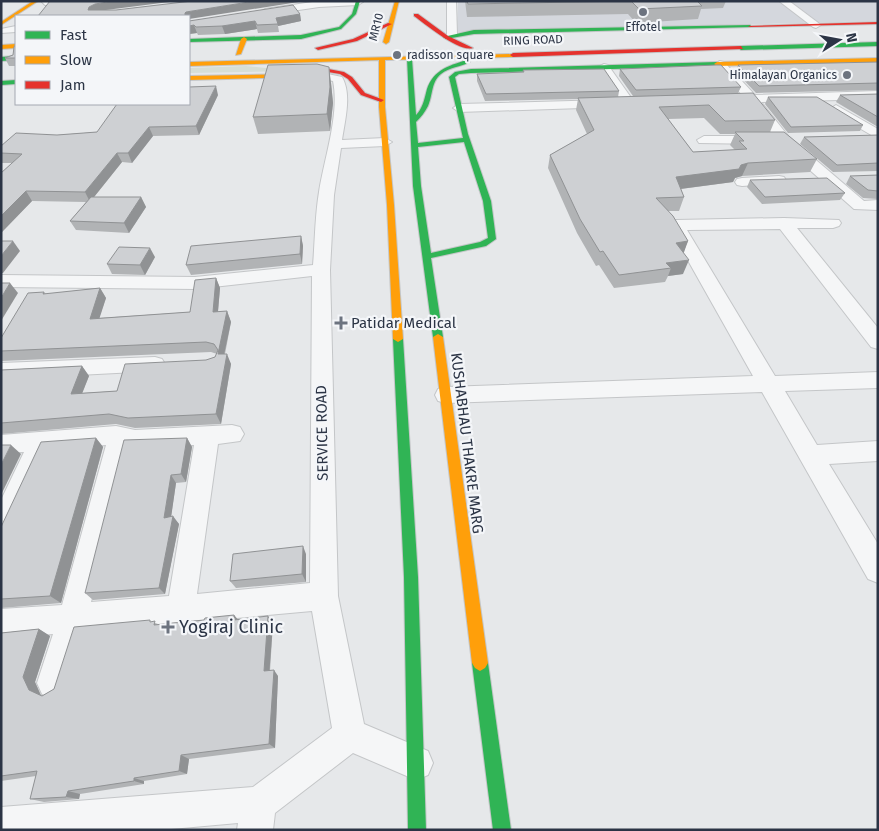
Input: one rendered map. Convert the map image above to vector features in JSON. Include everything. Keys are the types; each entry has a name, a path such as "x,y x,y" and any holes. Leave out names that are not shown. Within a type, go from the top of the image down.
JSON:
{"main road":[{"name":"MR10","path":"397,1 383,55 380,78 390,194 411,577 417,830"},
{"path":"415,31 418,1"},
{"path":"26,15 42,2"},
{"path":"23,15 42,2"},
{"path":"190,41 301,37 341,28 354,14 360,2"},
{"path":"416,15 470,48"},
{"path":"2,29 15,20"},
{"path":"2,29 15,22"},
{"path":"449,36 474,32 878,23"},
{"path":"296,52 349,43 374,34 390,24"},
{"path":"583,30 584,45"},
{"name":"RING ROAD","path":"410,54 470,48 878,37"},
{"path":"238,54 244,39"},
{"name":"RING ROAD","path":"190,64 253,63 410,54 532,53 878,44"},
{"path":"1,47 15,46"},
{"path":"666,65 671,49"},
{"path":"633,50 666,65"},
{"name":"RING ROAD","path":"190,55 296,52 383,55"},
{"path":"412,122 422,114 426,107 432,78 445,68 462,63 532,53"},
{"name":"KUSHABHAU THAKRE MARG","path":"410,54 412,122 417,186 428,256 502,830"},
{"path":"1,59 15,58"},
{"path":"428,256 482,244 492,239 494,228 459,108 452,77 457,73 471,71 878,60"},
{"path":"253,63 337,71 350,78 363,94 381,100"},
{"path":"201,78 226,64"},
{"path":"1,68 15,68"},
{"path":"190,78 318,75"},
{"path":"1,83 15,82"},
{"path":"414,145 467,140"}],"street":[{"path":"42,2 80,1"},
{"path":"449,36 450,1"},
{"path":"783,1 816,25"},
{"path":"252,14 319,4 360,2"},
{"path":"2,29 15,29"},
{"path":"720,64 752,99 784,140 860,206 878,205"},
{"path":"604,67 629,103"},
{"name":"SERVICE ROAD","path":"318,75 338,78 341,92 326,196 320,270 324,596 350,735"},
{"path":"714,100 878,95"},
{"path":"816,97 878,136"},
{"path":"459,108 667,102"},
{"path":"859,137 878,136"},
{"path":"704,140 803,139"},
{"path":"335,144 385,142"},
{"path":"808,178 852,176"},
{"path":"742,182 789,180"},
{"path":"784,223 878,342"},
{"path":"833,223 676,225 878,570"},
{"path":"1,281 32,289 195,283 320,270"},
{"path":"1,371 172,363"},
{"path":"446,395 878,380"},
{"path":"1,444 103,438 116,435 135,439 220,435 181,609"},
{"path":"53,683 73,617 119,441 116,435"},
{"path":"1,528 41,441"},
{"path":"811,455 878,451"},
{"path":"1,624 324,596"},
{"path":"1,826 257,817 350,735 416,763"}],"shaded area":[{"path":"458,1 878,1 878,21 457,32"},
{"path":"246,66 293,71 190,73 190,68"}],"building":[{"path":"50,1 114,1 95,4 89,7 88,10 116,10 192,1 255,1 186,12 185,15 39,15"},
{"path":"467,1 631,1 468,4"},
{"path":"631,1 697,1 702,6 639,9"},
{"path":"293,5 300,14 276,18 278,24 257,25 255,21 222,26 196,27 194,25 190,26 190,21"},
{"path":"15,46 15,58 5,58 13,55"},
{"path":"878,62 878,83 759,86 738,65"},
{"path":"317,64 329,67 330,87 327,114 253,117 268,65"},
{"path":"721,65 741,87 636,90 620,69"},
{"path":"604,69 619,91 486,94 477,74 524,72 523,70"},
{"path":"216,86 196,126 149,127 128,153 117,153 85,192 26,191 1,216 1,173 22,154 1,153 1,146 16,133 57,135 97,132 116,105 190,105 190,87"},
{"path":"753,93 775,120 725,121 709,105 659,107 693,152 747,149 739,141 744,141 735,132 784,132 817,159 748,163 741,165 739,169 676,177 684,197 656,198 673,216 688,241 676,243 689,260 666,263 671,268 619,275 603,251 600,252 580,219 550,155 594,130 578,98"},
{"path":"878,94 878,117 840,95"},
{"path":"768,97 817,97 863,125 791,127"},
{"path":"878,135 878,163 837,165 804,137"},
{"path":"878,175 878,191 868,190 850,176"},
{"path":"827,178 845,193 765,197 750,180"},
{"path":"91,197 141,197 124,223 70,221"},
{"path":"301,236 300,254 186,265 191,246"},
{"path":"1,241 13,241 1,256"},
{"path":"119,247 150,248 140,265 107,264"},
{"path":"216,278 213,312 227,311 218,354 227,354 216,414 128,418 109,414 1,423 1,370 82,366 71,394 117,391 125,364 206,360 215,357 218,350 214,344 206,342 1,351 1,338 28,293 44,292 43,294 100,288 90,319 190,312 195,280"},
{"path":"1,283 10,283 1,298"},
{"path":"96,438 50,596 1,599 1,527 41,442"},
{"path":"187,438 181,474 171,475 164,518 173,516 159,588 85,593 124,440"},
{"path":"1,445 11,445 1,465"},
{"path":"303,546 302,574 230,581 233,554"},
{"path":"234,615 234,620 268,616 264,671 274,670 269,744 181,755 179,771 134,778 134,781 68,791 66,797 30,799 37,771 1,776 1,633 39,629 23,677 29,690 42,696 54,689 74,627 150,620 150,622 155,621 154,625"}],"traffic: fast":[{"path":"190,41 301,37 341,28 354,14 358,1"},
{"path":"446,37 474,32 750,26"},
{"path":"741,48 878,44"},
{"path":"1,59 15,58"},
{"path":"409,59 417,186 438,337"},
{"path":"412,122 421,113 426,104 433,80 439,73 450,67 467,62"},
{"path":"428,256 483,244 492,239 492,226 484,189 462,126 452,77 457,73 471,71 717,64"},
{"path":"1,83 15,82"},
{"path":"414,145 467,140"},
{"path":"398,339 411,577 417,830"},
{"path":"480,663 502,830"}],"traffic: slow":[{"path":"1,24 36,1"},
{"path":"386,42 397,1"},
{"path":"238,54 244,39"},
{"path":"1,47 15,46"},
{"path":"190,64 513,55"},
{"path":"382,60 382,107 388,170 398,339"},
{"path":"717,64 878,60"},
{"path":"190,78 302,76"},
{"path":"438,337 480,663"}],"traffic: jam":[{"path":"416,15 446,37 470,48"},
{"path":"750,26 878,23"},
{"path":"318,48 355,40 390,24"},
{"path":"513,55 741,48"},
{"path":"318,69 342,73 350,78 363,94 381,100"}],"place":[{"name":"Effotel","path":"643,12"},
{"name":"radisson square","path":"397,55"},
{"name":"Himalayan Organics","path":"847,75"},
{"name":"Patidar Medical","path":"341,323"},
{"name":"Yogiraj Clinic","path":"168,627"}]}
